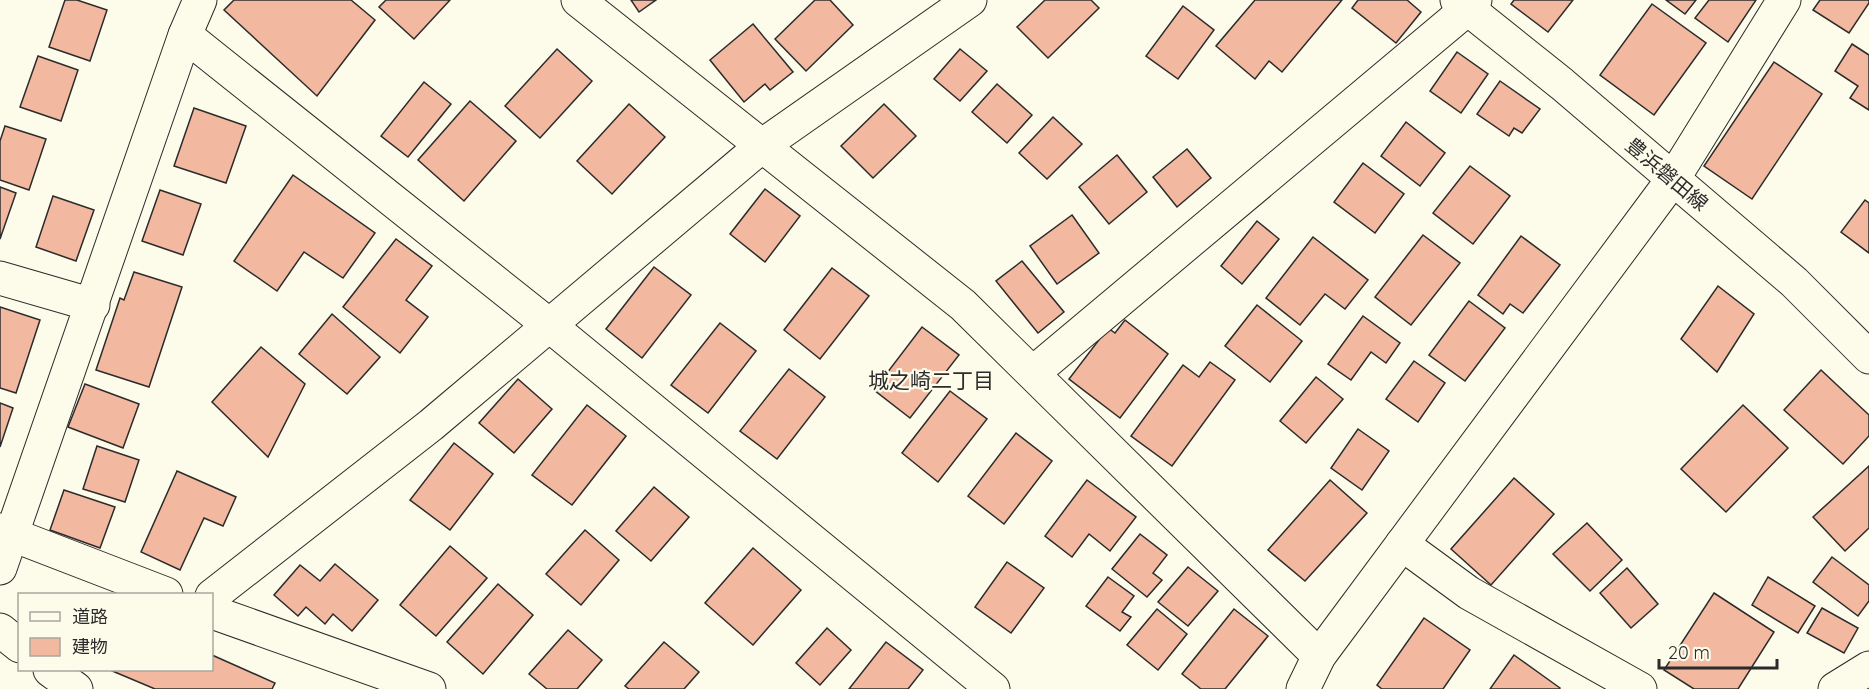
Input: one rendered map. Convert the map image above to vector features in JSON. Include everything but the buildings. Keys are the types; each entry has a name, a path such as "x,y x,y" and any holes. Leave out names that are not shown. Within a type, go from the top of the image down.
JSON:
{"street":[{"path":"0,568 6,532 93,305 185,35 200,0"},
{"path":"578,0 963,305 1319,656"},
{"path":"213,595 431,425 763,145 970,0"},
{"path":"1303,689 1319,656 1673,179 1784,0"},
{"path":"1033,373 1466,3"},
{"name":"豊浜磐田線","path":"1466,3 1794,282 1869,357"},
{"path":"185,35 549,325 993,689"},
{"path":"0,278 93,305"},
{"path":"6,532 163,593"},
{"path":"1402,544 1469,593 1640,689"},
{"path":"213,612 429,689"},
{"path":"0,630 18,644"},
{"path":"1835,689 1869,668"},
{"path":"53,671 76,689"}],"district":[{"name":"城之崎二丁目","path":"931,380"}]}
